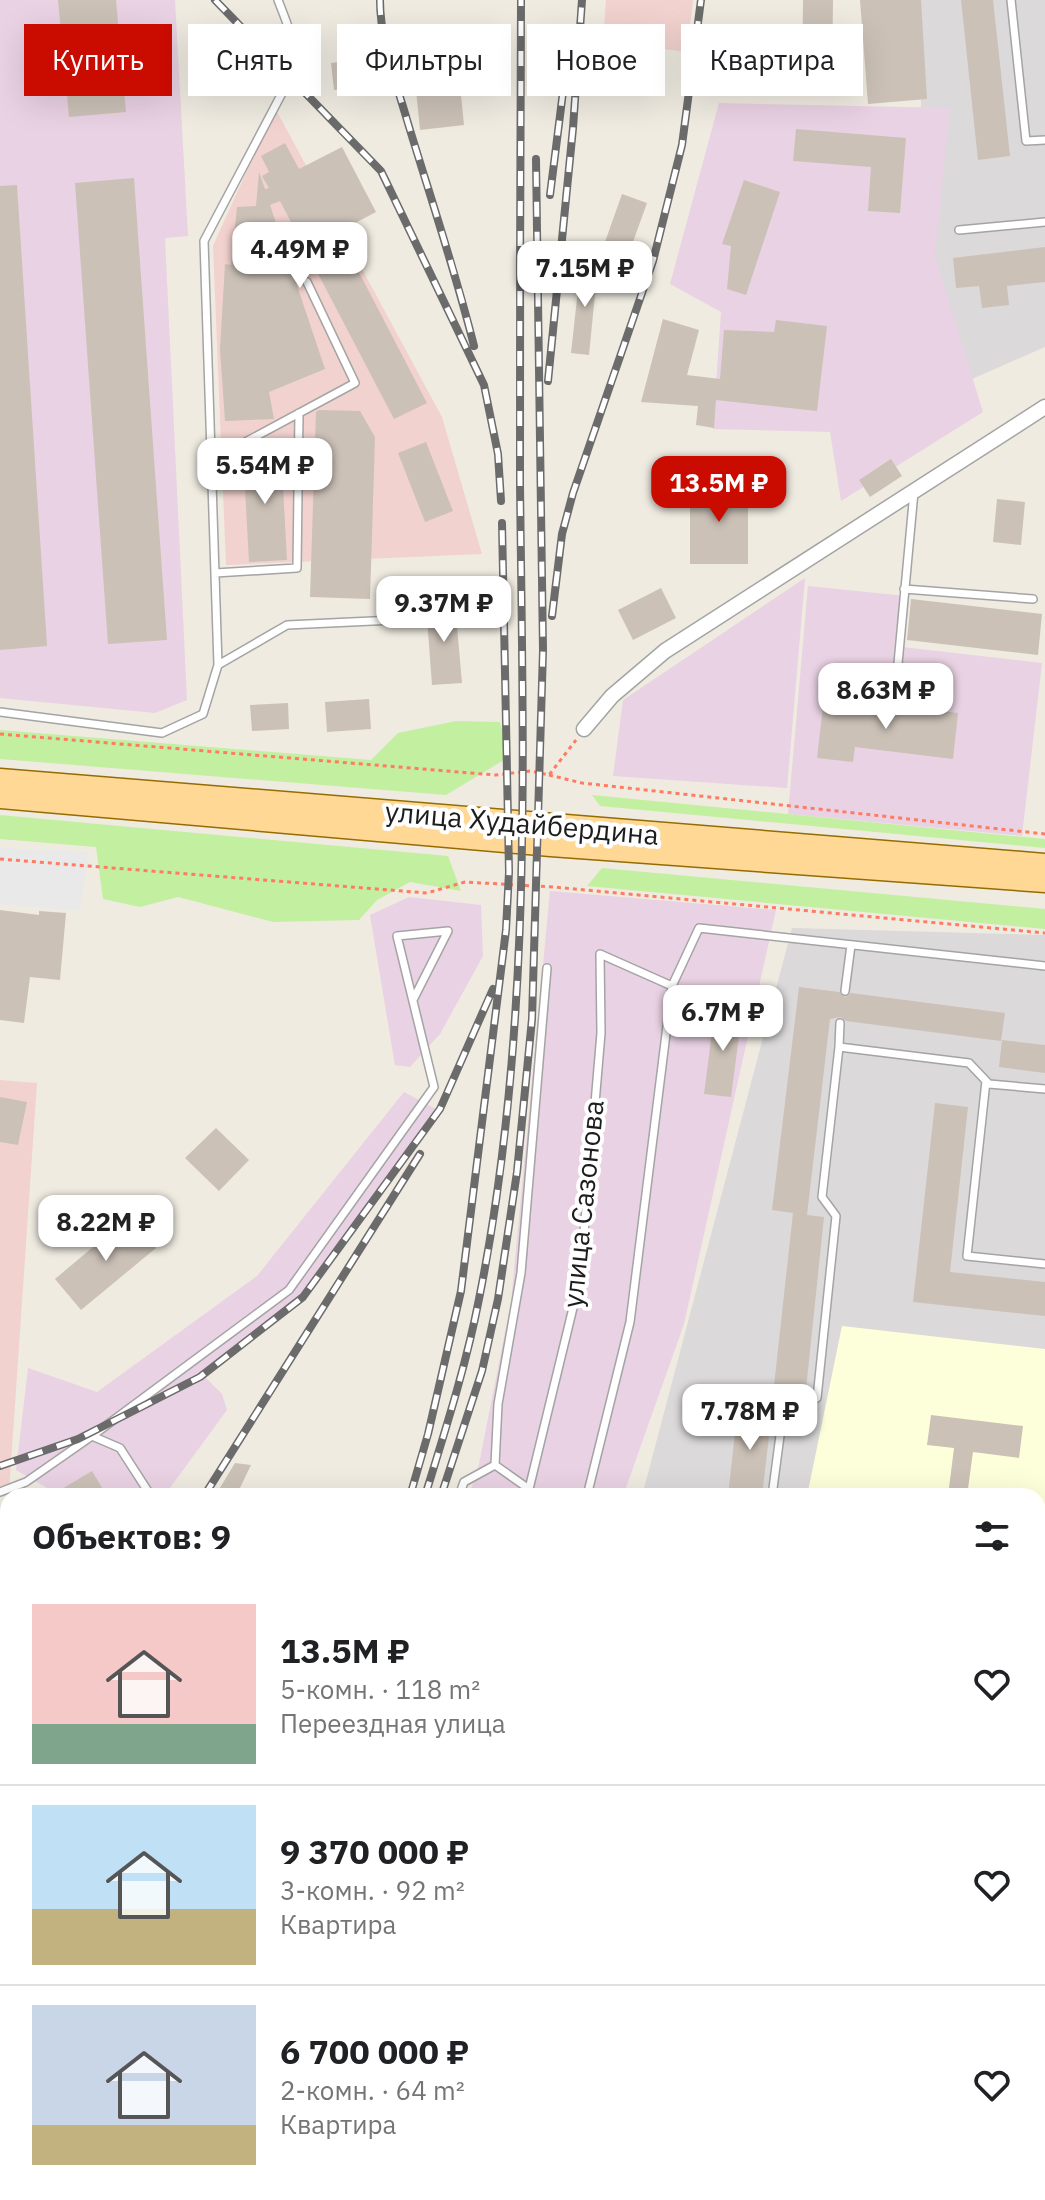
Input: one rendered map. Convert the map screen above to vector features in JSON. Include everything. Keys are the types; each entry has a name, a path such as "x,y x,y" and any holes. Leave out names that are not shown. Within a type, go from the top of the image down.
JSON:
{"main road":[{"name":"улица Худайбердина","path":"0,780 1045,865"},
{"name":"улица Худайбердина","path":"0,797 551,845 1045,881"}],"street":[{"path":"584,729 612,696 665,651 1045,407"}],"lane":[{"path":"0,712 162,733 203,714 218,665 204,241 291,76 296,55 278,0"},
{"path":"1011,0 1026,141 1045,140"},
{"path":"959,230 1045,222"},
{"path":"212,460 355,383 307,282"},
{"path":"215,573 297,568 299,413"},
{"path":"896,685 914,491"},
{"path":"904,589 1033,599"},
{"path":"218,665 287,625 394,620"},
{"path":"589,1488 630,1322 672,986 699,928 1045,966"},
{"path":"10,1488 26,1482 92,1436 289,1290 434,1087 397,936 448,931 413,1000"},
{"path":"845,991 851,945"},
{"name":"улица Сазонова","path":"531,1488 580,1279 601,1033 600,954 672,986"},
{"path":"495,1465 498,1404 521,1273 547,968"},
{"path":"773,1488 783,1413 817,1398 836,1216 822,1197 840,1023"},
{"path":"839,1047 969,1063 989,1084 1045,1089"},
{"path":"986,1081 967,1256 1045,1264"},
{"path":"92,1436 120,1448 146,1488"},
{"path":"495,1465 525,1488"},
{"path":"462,1488 464,1482 495,1465"}],"path":[{"path":"549,775 584,729"},
{"path":"0,734 495,775 531,771 582,783 1045,834"},
{"path":"0,859 427,893 465,882 553,887 1045,933"}],"shaded area":[{"path":"0,0 175,0 188,236 165,238 187,700 155,713 0,698"},
{"path":"606,0 693,0 690,24 681,24 681,51 665,49 665,24 604,24"},
{"path":"921,0 1045,0 1045,347 956,386 906,251 921,107"},
{"path":"719,103 950,108 935,256 983,412 841,501 830,432 713,429 721,312 670,284"},
{"path":"275,108 442,417 482,554 226,565 213,246"},
{"path":"805,578 787,788 613,776 623,700"},
{"path":"808,586 905,596 902,647 1042,663 1022,836 788,814"},
{"path":"0,848 89,852 80,911 0,904"},
{"path":"550,891 776,910 684,1324 626,1488 472,1488 511,1302"},
{"path":"409,897 481,905 483,956 440,1034 410,1067 395,1065 370,915"},
{"path":"792,928 1045,935 1045,1488 644,1488"},
{"path":"0,1080 37,1083 9,1488 0,1488"},
{"path":"404,1092 436,1109 301,1294 201,1373 222,1394 227,1410 170,1488 47,1488 16,1470 28,1368 97,1392 257,1276"},
{"path":"842,1326 1045,1349 1045,1488 809,1488"}],"green space":[{"path":"456,721 500,722 509,757 446,795 0,759 0,730 371,760 398,733"},
{"path":"592,795 1045,839 1045,848 600,806"},
{"path":"0,815 448,856 461,891 410,882 377,900 359,920 273,922 178,897 140,907 103,899 96,847 0,839"},
{"path":"602,868 1045,909 1045,929 587,886"}],"building":[{"path":"58,0 116,0 118,24 60,24"},
{"path":"803,0 833,0 833,24 803,24"},
{"path":"860,0 921,0 927,99 868,104"},
{"path":"961,0 993,0 1010,156 978,160"},
{"path":"337,62 337,90 334,90 331,63"},
{"path":"67,96 125,96 126,112 69,117"},
{"path":"417,96 461,96 464,125 420,130"},
{"path":"796,129 906,138 900,213 868,211 871,167 793,161"},
{"path":"285,143 299,169 342,147 376,212 338,232 427,403 394,419 280,201 270,205 325,369 269,392 274,419 225,421 220,349 225,264 231,265 237,207 256,206 259,172 265,189 269,188 262,176 269,172 261,156"},
{"path":"134,178 167,640 108,644 75,183"},
{"path":"744,180 780,192 746,295 727,289 731,246 722,244"},
{"path":"17,185 47,646 0,650 0,186"},
{"path":"622,194 647,203 625,264 600,256"},
{"path":"1045,247 1045,282 1007,286 1009,305 982,308 979,286 956,288 953,258"},
{"path":"581,262 598,264 589,355 571,353"},
{"path":"663,319 699,330 687,375 720,379 724,330 774,332 776,320 827,326 817,411 716,400 714,428 696,425 698,406 641,402"},
{"path":"360,411 375,437 370,599 310,597 316,412"},
{"path":"426,442 453,511 425,522 398,453"},
{"path":"281,450 287,560 249,562 243,452"},
{"path":"891,459 902,476 870,497 859,480"},
{"path":"690,485 748,485 748,564 690,564"},
{"path":"997,499 1025,502 1021,545 993,542"},
{"path":"661,588 676,618 633,640 618,610"},
{"path":"911,599 1042,614 1038,655 907,640"},
{"path":"455,603 462,683 432,685 426,605"},
{"path":"369,699 371,729 327,732 325,702"},
{"path":"863,701 958,713 953,759 855,747 853,762 817,758 823,706 862,710"},
{"path":"288,703 289,729 252,731 250,705"},
{"path":"0,910 39,915 39,911 66,913 60,980 30,977 24,1023 0,1020"},
{"path":"799,987 839,992 845,997 851,993 1005,1013 1001,1041 846,1021 841,1017 830,1019 807,1215 824,1217 806,1389 774,1386 793,1213 772,1210"},
{"path":"715,1009 742,1013 731,1097 704,1094"},
{"path":"1002,1040 1045,1045 1045,1073 999,1067"},
{"path":"0,1097 27,1102 18,1145 0,1142"},
{"path":"935,1103 968,1107 950,1272 1045,1282 1045,1316 913,1302"},
{"path":"216,1128 249,1160 219,1191 185,1158"},
{"path":"130,1216 156,1248 81,1310 55,1279"},
{"path":"738,1406 772,1410 763,1488 729,1488"},
{"path":"931,1415 1023,1426 1019,1458 973,1452 968,1488 949,1488 954,1448 927,1445"},
{"path":"235,1463 251,1465 240,1488 220,1488"},
{"path":"92,1471 102,1488 63,1488"}],"railway":[{"path":"215,0 381,171 484,385 498,454 501,501"},
{"path":"380,0 389,61 474,346"},
{"path":"427,1488 461,1374 479,1299 509,1097 516,995 523,791 521,0"},
{"path":"548,381 573,128 582,0"},
{"path":"552,616 562,534 573,493 653,261 682,145 701,0"},
{"path":"550,195 562,96"},
{"path":"444,1488 482,1371 498,1299 517,1172 532,1019 543,650 536,159"},
{"path":"412,1488 461,1291 506,930 509,872 502,523"},
{"path":"0,1466 78,1439 200,1377 303,1297 440,1109 493,989"},
{"path":"209,1488 420,1154"}]}
